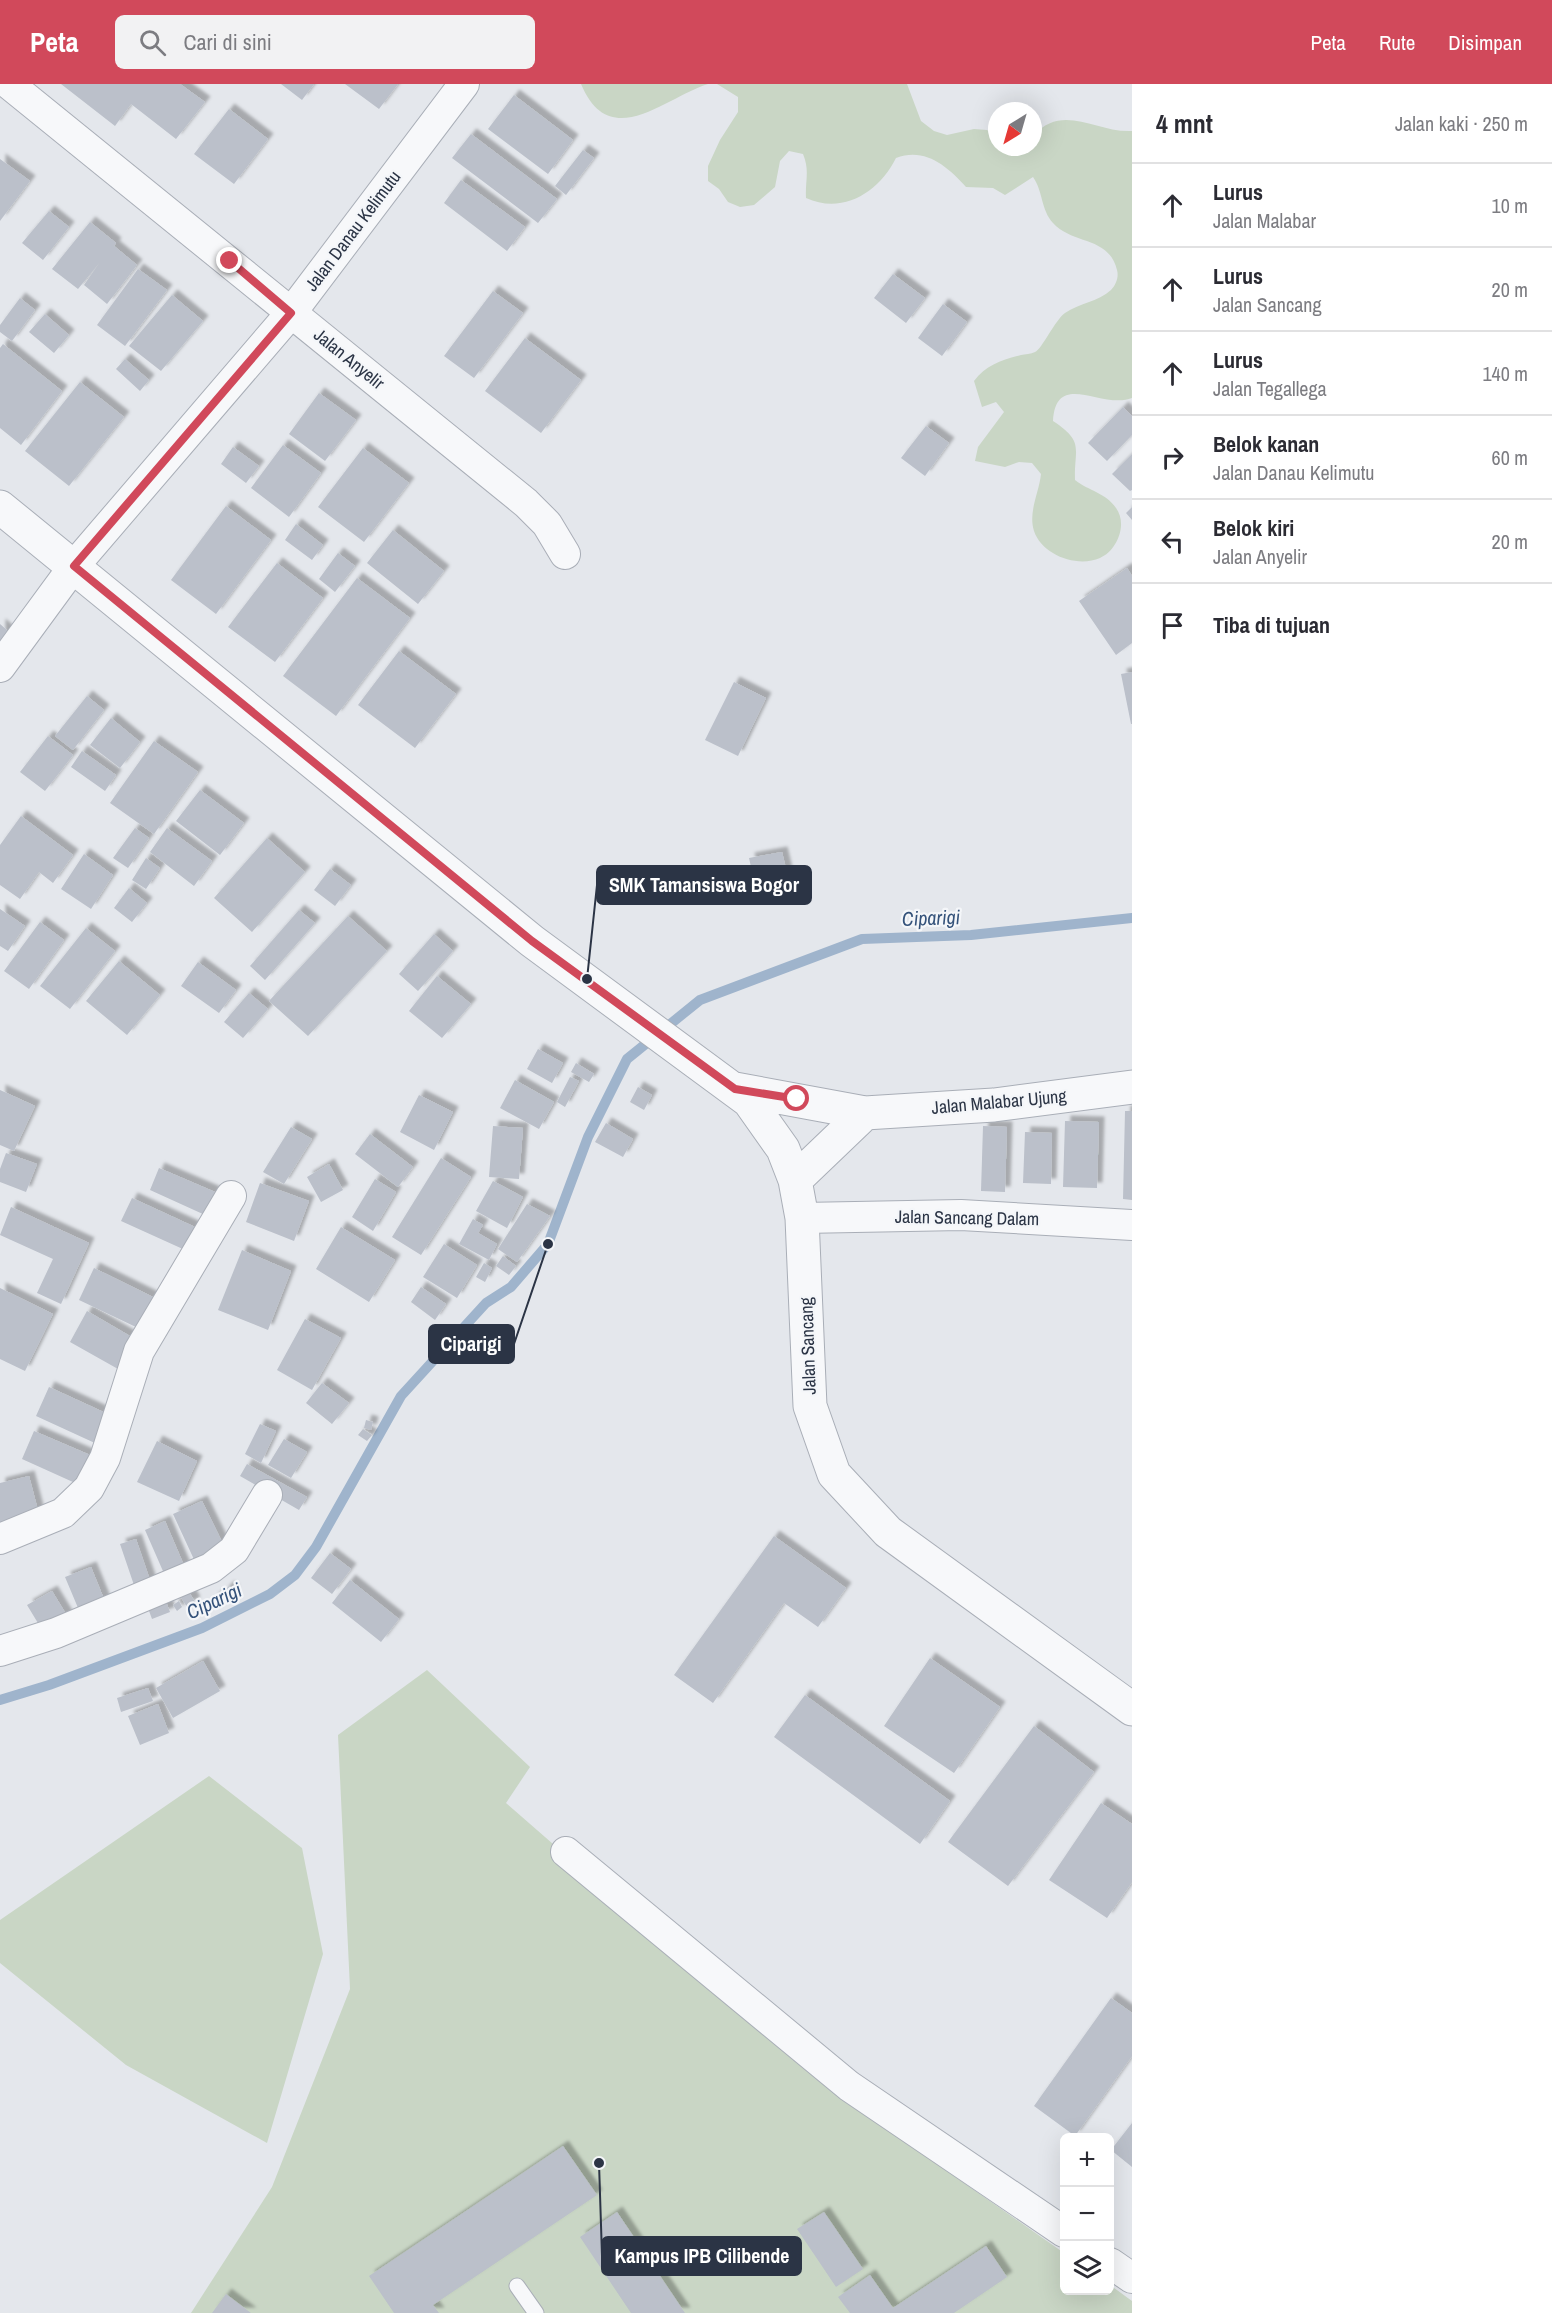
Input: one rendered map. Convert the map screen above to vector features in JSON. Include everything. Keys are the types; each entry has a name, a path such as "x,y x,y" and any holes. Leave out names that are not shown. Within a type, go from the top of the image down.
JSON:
{"street":[{"name":"Jalan Anyelir","path":"9,84 526,503 548,524 565,554"},
{"name":"Jalan Danau Kelimutu","path":"0,667 74,566 291,313 464,84"},
{"name":"Jalan Sancang","path":"0,507 532,941 749,1101 783,1149 795,1180 802,1218 810,1406 834,1474 888,1532 1132,1709"},
{"name":"Jalan Malabar Ujung","path":"735,1089 865,1113 994,1105 1132,1088"},
{"path":"795,1180 865,1113"},
{"path":"0,1539 34,1527 63,1513 89,1488 105,1458 139,1351 231,1196"},
{"name":"Jalan Sancang Dalam","path":"802,1218 961,1215 1132,1225"},
{"path":"0,1651 56,1632 211,1569 234,1550 267,1495"},
{"path":"566,1852 849,2086 1060,2229"},
{"path":"1114,2266 1132,2278"}],"lane":[{"path":"517,2286 536,2313"}],"green space":[{"path":"581,84 708,84 639,115 622,118 607,115 593,104"},
{"path":"717,84 907,84 921,121 934,131 947,135 974,129 988,131 988,156 1042,156 1042,128 1056,121 1068,120 1132,131 1132,398 1120,400 1071,394 1062,397 1056,406 1053,421 1074,440 1076,446 1075,480 1102,495 1112,503 1119,514 1121,529 1119,536 1106,554 1091,561 1071,560 1052,553 1044,547 1032,524 1034,502 1041,474 1032,463 1019,462 1005,467 975,461 978,447 1004,412 996,402 982,407 974,381 995,364 1035,352 1065,313 1111,290 1117,281 1118,273 1113,259 1099,246 1070,235 1053,223 1046,212 1033,177 1005,195 993,188 966,187 935,160 916,155 896,158 889,170 870,190 846,202 833,204 820,203 806,198 807,171 803,154 789,151 780,161 775,187 754,205 740,207 728,202 719,189 708,181 708,166 720,140 738,112 738,97"},
{"path":"427,1670 530,1767 506,1803 850,2103 1060,2250 1060,2295 1114,2295 1114,2288 1132,2301 1132,2313 191,2313 272,2187 350,1989 338,1735"},
{"path":"209,1776 302,1848 323,1954 267,2143 126,2065 0,1963 0,1920"}],"building":[{"path":"61,84 180,84 205,102 176,139 131,104 115,126"},
{"path":"281,84 314,84 302,100"},
{"path":"345,84 398,84 379,109"},
{"path":"514,95 573,140 548,174 488,129"},
{"path":"229,109 268,139 234,184 194,154"},
{"path":"471,134 557,199 538,223 452,158"},
{"path":"583,150 594,158 566,195 555,186"},
{"path":"0,159 30,181 0,221"},
{"path":"461,180 525,227 507,251 444,203"},
{"path":"49,211 69,227 43,260 22,243"},
{"path":"90,222 116,243 114,246 137,265 107,304 84,285 100,262 78,289 52,269"},
{"path":"138,269 167,290 125,346 97,325"},
{"path":"893,274 925,298 906,323 874,298"},
{"path":"493,291 523,313 474,378 444,356"},
{"path":"172,295 203,321 161,371 129,346"},
{"path":"20,298 35,310 12,341 0,332 0,325"},
{"path":"943,304 967,322 942,356 918,338"},
{"path":"45,314 69,335 54,353 29,332"},
{"path":"525,338 581,380 541,433 485,391"},
{"path":"3,344 62,391 21,445 0,428 0,348"},
{"path":"125,359 149,380 140,391 116,369"},
{"path":"80,382 124,417 69,486 25,451"},
{"path":"319,393 356,420 325,461 289,434"},
{"path":"1123,407 1132,416 1132,435 1107,461 1088,443"},
{"path":"926,426 949,443 925,476 901,458"},
{"path":"283,445 321,473 289,517 251,488"},
{"path":"233,447 259,466 246,483 221,464"},
{"path":"363,448 409,483 364,542 318,507"},
{"path":"1132,454 1132,490 1130,491 1112,474"},
{"path":"226,506 271,540 216,614 171,580"},
{"path":"1132,507 1132,520 1126,513"},
{"path":"296,524 323,545 312,560 285,540"},
{"path":"393,530 444,571 418,604 367,563"},
{"path":"338,553 355,566 335,592 319,579"},
{"path":"277,563 323,598 275,662 228,627"},
{"path":"1127,568 1132,576 1132,643 1116,655 1079,601"},
{"path":"357,578 410,618 336,716 283,676"},
{"path":"0,624 14,636 0,654"},
{"path":"399,651 456,694 415,748 358,705"},
{"path":"1132,672 1132,724 1131,724 1121,674"},
{"path":"734,682 766,698 738,756 705,740"},
{"path":"87,696 104,710 73,750 55,736"},
{"path":"111,718 140,742 120,768 90,745"},
{"path":"48,736 73,755 45,791 20,772"},
{"path":"154,741 198,772 154,834 110,803"},
{"path":"82,751 116,775 105,791 71,767"},
{"path":"200,790 244,823 220,855 176,821"},
{"path":"21,816 73,855 53,883 39,872 20,899 0,885 0,845"},
{"path":"135,828 149,838 128,868 113,858"},
{"path":"167,828 212,861 194,886 150,852"},
{"path":"267,838 305,872 252,932 214,898"},
{"path":"782,852 791,890 758,898 749,858"},
{"path":"84,854 113,875 91,909 61,889"},
{"path":"146,858 160,868 146,889 132,880"},
{"path":"330,869 351,885 335,906 314,890"},
{"path":"129,888 147,903 132,922 114,908"},
{"path":"0,909 25,926 8,951 0,946"},
{"path":"299,910 315,923 265,980 250,966"},
{"path":"348,916 387,951 308,1036 269,1001"},
{"path":"40,922 64,940 29,989 4,971"},
{"path":"86,928 115,951 70,1009 40,986"},
{"path":"434,934 453,951 418,991 399,974"},
{"path":"119,961 160,995 127,1035 86,1001"},
{"path":"198,962 236,990 219,1013 181,986"},
{"path":"437,976 471,1004 442,1038 409,1011"},
{"path":"249,993 268,1009 243,1038 224,1022"},
{"path":"538,1049 563,1063 552,1083 527,1069"},
{"path":"576,1063 594,1074 589,1082 571,1072"},
{"path":"570,1077 579,1081 565,1107 557,1102"},
{"path":"515,1080 554,1102 539,1129 500,1108"},
{"path":"638,1087 652,1095 644,1110 630,1102"},
{"path":"0,1090 35,1106 14,1151 0,1145"},
{"path":"419,1095 453,1112 434,1150 400,1132"},
{"path":"1125,1111 1132,1111 1132,1200 1123,1199"},
{"path":"1065,1121 1099,1122 1097,1188 1063,1187"},
{"path":"606,1123 633,1139 623,1157 595,1142"},
{"path":"493,1126 523,1128 519,1179 489,1177"},
{"path":"983,1126 1007,1127 1005,1192 981,1191"},
{"path":"291,1127 312,1139 284,1184 263,1172"},
{"path":"1025,1132 1052,1133 1051,1184 1023,1183"},
{"path":"370,1134 413,1167 398,1187 355,1154"},
{"path":"6,1153 37,1164 26,1192 0,1182 0,1169"},
{"path":"441,1158 471,1177 421,1255 392,1237"},
{"path":"329,1164 343,1190 321,1202 307,1177"},
{"path":"159,1168 215,1192 205,1215 150,1190"},
{"path":"375,1179 396,1192 373,1231 352,1217"},
{"path":"493,1181 523,1197 507,1228 476,1211"},
{"path":"260,1183 309,1201 294,1241 246,1222"},
{"path":"132,1198 195,1227 185,1250 121,1221"},
{"path":"527,1204 550,1216 517,1262 498,1249"},
{"path":"11,1207 89,1243 61,1304 37,1293 53,1259 0,1235"},
{"path":"473,1219 483,1225 478,1233 497,1244 489,1260 459,1244"},
{"path":"341,1227 395,1260 369,1302 316,1269"},
{"path":"444,1244 477,1265 457,1298 423,1277"},
{"path":"242,1250 291,1271 268,1330 218,1310"},
{"path":"503,1256 516,1266 509,1275 496,1266"},
{"path":"484,1263 492,1268 485,1282 476,1277"},
{"path":"94,1268 153,1297 138,1328 79,1300"},
{"path":"421,1287 446,1304 435,1320 411,1302"},
{"path":"0,1288 53,1314 25,1371 0,1359"},
{"path":"87,1311 135,1339 118,1369 70,1342"},
{"path":"305,1319 341,1338 312,1390 277,1370"},
{"path":"322,1383 349,1403 332,1424 306,1403"},
{"path":"49,1387 110,1415 97,1444 36,1416"},
{"path":"366,1420 373,1422 371,1430 364,1428"},
{"path":"260,1424 276,1431 261,1463 245,1454"},
{"path":"363,1429 372,1435 367,1441 358,1435"},
{"path":"34,1431 97,1458 84,1487 22,1459"},
{"path":"284,1439 307,1452 291,1478 268,1465"},
{"path":"157,1441 197,1461 179,1501 137,1482"},
{"path":"247,1464 307,1497 299,1510 240,1476"},
{"path":"29,1476 40,1518 0,1528 0,1483"},
{"path":"202,1501 227,1552 197,1566 173,1514"},
{"path":"165,1521 186,1570 166,1578 145,1530"},
{"path":"774,1536 846,1588 818,1627 784,1603 713,1703 674,1675"},
{"path":"136,1539 152,1586 136,1591 120,1544"},
{"path":"330,1553 351,1569 332,1594 311,1578"},
{"path":"91,1567 106,1604 81,1615 65,1577"},
{"path":"350,1580 399,1619 381,1642 332,1603"},
{"path":"185,1586 195,1602 187,1607 177,1591"},
{"path":"229,1586 234,1591 227,1597 223,1592"},
{"path":"52,1591 69,1619 44,1633 27,1605"},
{"path":"163,1594 170,1612 152,1619 145,1600"},
{"path":"219,1594 224,1599 217,1604 213,1599"},
{"path":"179,1601 182,1607 177,1611 173,1605"},
{"path":"930,1658 1000,1707 954,1773 884,1726"},
{"path":"203,1661 220,1691 173,1718 156,1688"},
{"path":"148,1688 153,1701 121,1712 117,1698"},
{"path":"805,1695 950,1801 920,1844 774,1737"},
{"path":"158,1704 169,1733 140,1745 128,1716"},
{"path":"1034,1726 1094,1772 1008,1886 948,1842"},
{"path":"1101,1803 1132,1824 1132,1882 1107,1918 1049,1880"},
{"path":"1111,1998 1132,2013 1132,2056 1077,2133 1071,2133 1034,2106"},
{"path":"1132,2123 1132,2167 1114,2152 1114,2146"},
{"path":"563,2146 597,2195 433,2305 439,2313 394,2313 369,2276"},
{"path":"617,2212 685,2313 631,2313 580,2237"},
{"path":"824,2212 863,2269 836,2287 797,2229"},
{"path":"986,2246 1007,2277 954,2313 850,2313 838,2297 870,2275 893,2308"},
{"path":"226,2294 251,2313 212,2313"}],"waterway":[{"name":"Ciparigi","path":"0,1700 49,1685 202,1628 270,1594 295,1575 316,1547 401,1396 486,1303 511,1287 548,1244 588,1137 627,1059 700,1000 862,939 971,935 1132,918"}],"place":[{"name":"SMK Tamansiswa Bogor","path":"587,979"},
{"name":"Ciparigi","path":"548,1244"},
{"name":"Kampus IPB Cilibende","path":"599,2163"}],"route":[{"path":"230,261 291,313 74,566 532,941 735,1089 797,1099"}]}
